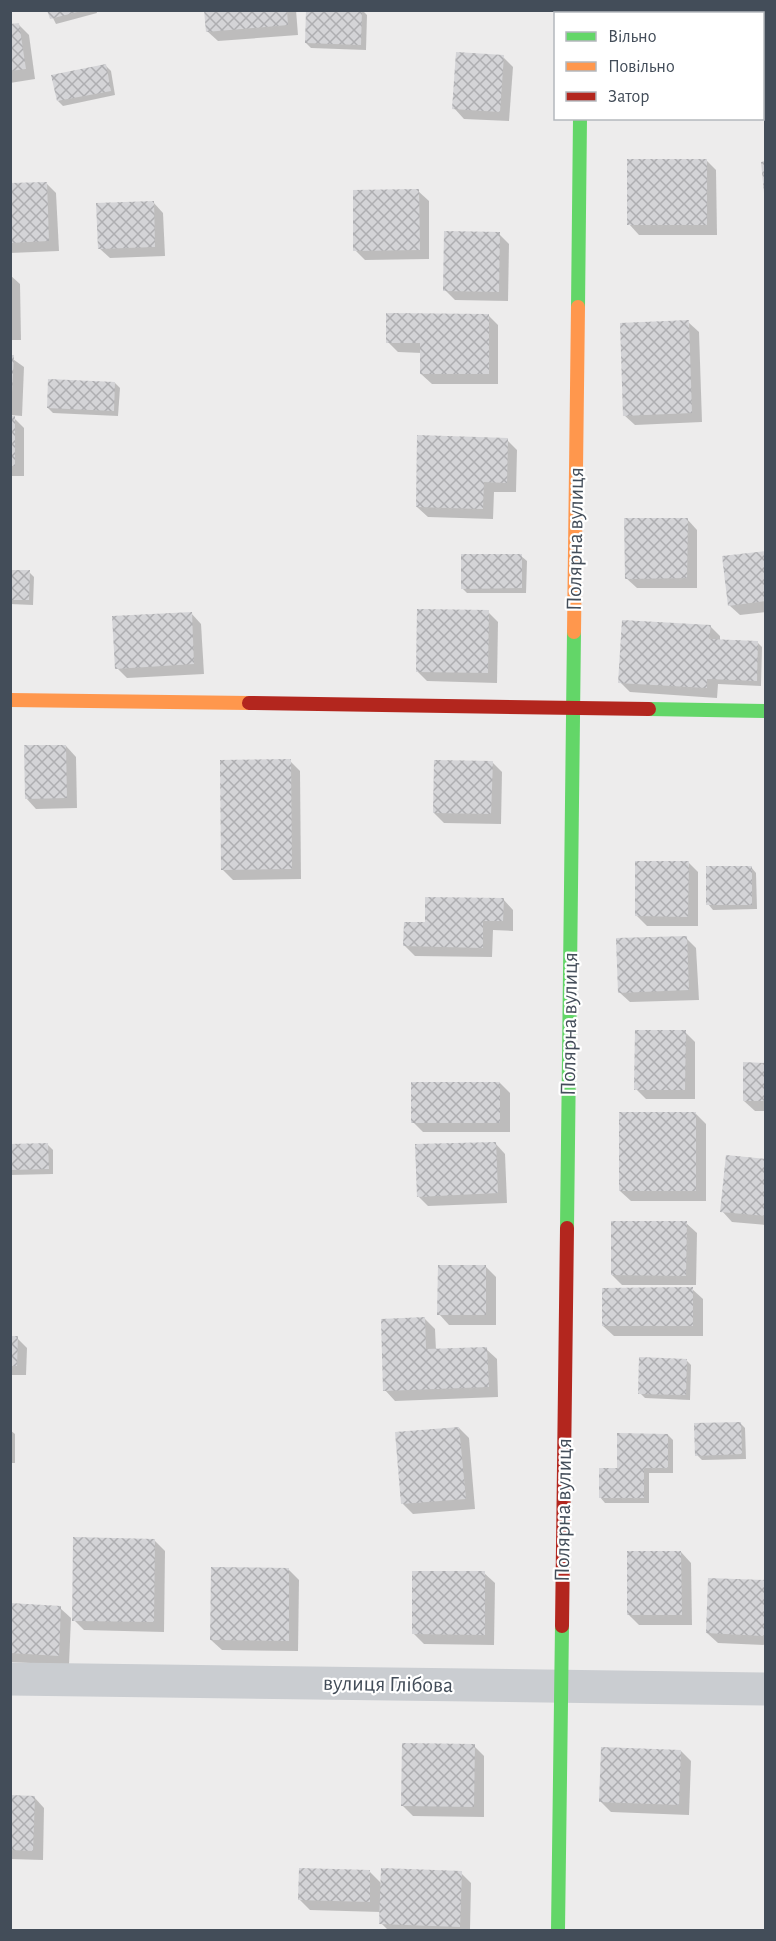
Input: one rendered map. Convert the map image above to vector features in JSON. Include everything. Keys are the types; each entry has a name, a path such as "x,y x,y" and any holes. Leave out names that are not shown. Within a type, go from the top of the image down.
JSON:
{"street":[{"name":"Полярна вулиця","path":"558,1930 580,120"},
{"path":"10,700 765,711"},
{"name":"вулиця Глібова","path":"10,1679 765,1689"}],"building":[{"path":"47,10 81,10 81,11 50,19"},
{"path":"204,10 287,10 288,25 206,32"},
{"path":"306,10 362,10 361,45 305,43"},
{"path":"639,10 687,10 688,12 640,12"},
{"path":"761,10 766,10 766,47 764,47 764,12"},
{"path":"19,23 26,69 10,71 10,24"},
{"path":"456,52 504,55 500,112 452,109"},
{"path":"106,64 111,91 57,101 51,75"},
{"path":"627,159 707,159 707,225 627,225"},
{"path":"766,161 766,193 764,193 761,162"},
{"path":"47,182 49,241 10,243 10,183"},
{"path":"419,189 420,250 353,251 353,190"},
{"path":"154,201 155,247 98,249 96,203"},
{"path":"444,231 500,232 499,292 443,291"},
{"path":"386,313 489,314 489,374 420,374 420,343 386,343"},
{"path":"689,320 692,413 623,416 620,323"},
{"path":"10,355 14,355 12,392 10,392"},
{"path":"48,379 115,382 114,411 47,408"},
{"path":"10,416 15,416 15,466 10,466"},
{"path":"417,435 508,438 507,483 484,482 483,509 416,507"},
{"path":"624,518 688,518 687,578 625,579"},
{"path":"766,551 766,601 728,606 722,556"},
{"path":"461,554 522,554 522,588 461,589"},
{"path":"10,570 30,570 29,600 10,600"},
{"path":"417,609 489,610 488,673 416,672"},
{"path":"192,612 194,664 115,669 112,616"},
{"path":"622,620 711,625 709,639 758,641 757,681 707,679 707,688 618,683"},
{"path":"24,745 66,745 67,798 25,799"},
{"path":"291,759 292,869 221,870 220,760"},
{"path":"434,760 493,761 491,814 433,813"},
{"path":"635,861 689,861 688,917 635,916"},
{"path":"706,866 752,866 752,905 706,905"},
{"path":"425,897 504,898 503,921 483,921 483,948 403,946 404,922 425,922"},
{"path":"687,936 689,990 618,993 616,938"},
{"path":"635,1030 686,1030 685,1090 634,1090"},
{"path":"743,1062 766,1063 766,1101 743,1101"},
{"path":"411,1082 500,1082 500,1123 411,1123"},
{"path":"619,1112 696,1112 696,1191 619,1191"},
{"path":"496,1142 498,1193 417,1197 415,1144"},
{"path":"48,1143 49,1169 10,1170 10,1144"},
{"path":"726,1155 766,1159 766,1216 720,1212"},
{"path":"611,1221 687,1221 686,1276 611,1275"},
{"path":"438,1265 486,1265 486,1315 437,1315"},
{"path":"693,1287 693,1326 602,1326 602,1288"},
{"path":"425,1317 426,1349 487,1347 489,1387 383,1391 381,1319"},
{"path":"10,1336 18,1336 17,1366 10,1366"},
{"path":"639,1357 687,1359 686,1395 638,1394"},
{"path":"741,1422 742,1454 695,1456 694,1423"},
{"path":"459,1427 466,1499 401,1504 395,1432"},
{"path":"617,1433 668,1434 668,1468 644,1468 644,1498 599,1498 599,1468 617,1468"},
{"path":"73,1537 155,1539 154,1622 72,1621"},
{"path":"627,1551 681,1551 682,1615 627,1615"},
{"path":"211,1567 289,1568 289,1641 210,1640"},
{"path":"412,1571 485,1571 485,1635 412,1634"},
{"path":"708,1578 766,1580 766,1636 706,1633"},
{"path":"10,1603 61,1606 59,1656 10,1653"},
{"path":"402,1743 475,1744 474,1807 401,1806"},
{"path":"601,1747 681,1750 679,1805 599,1802"},
{"path":"10,1795 35,1796 33,1851 10,1850"},
{"path":"299,1868 370,1870 370,1902 298,1900"},
{"path":"381,1868 462,1871 460,1927 379,1924"}],"traffic: fast":[{"path":"578,307 580,120"},
{"path":"567,1228 574,632"},
{"path":"649,709 766,711"},
{"path":"558,1930 562,1626"}],"traffic: slow":[{"path":"574,632 578,307"},
{"path":"10,700 249,703"}],"traffic: jam":[{"path":"249,703 649,709"},
{"path":"562,1626 567,1228"}]}
